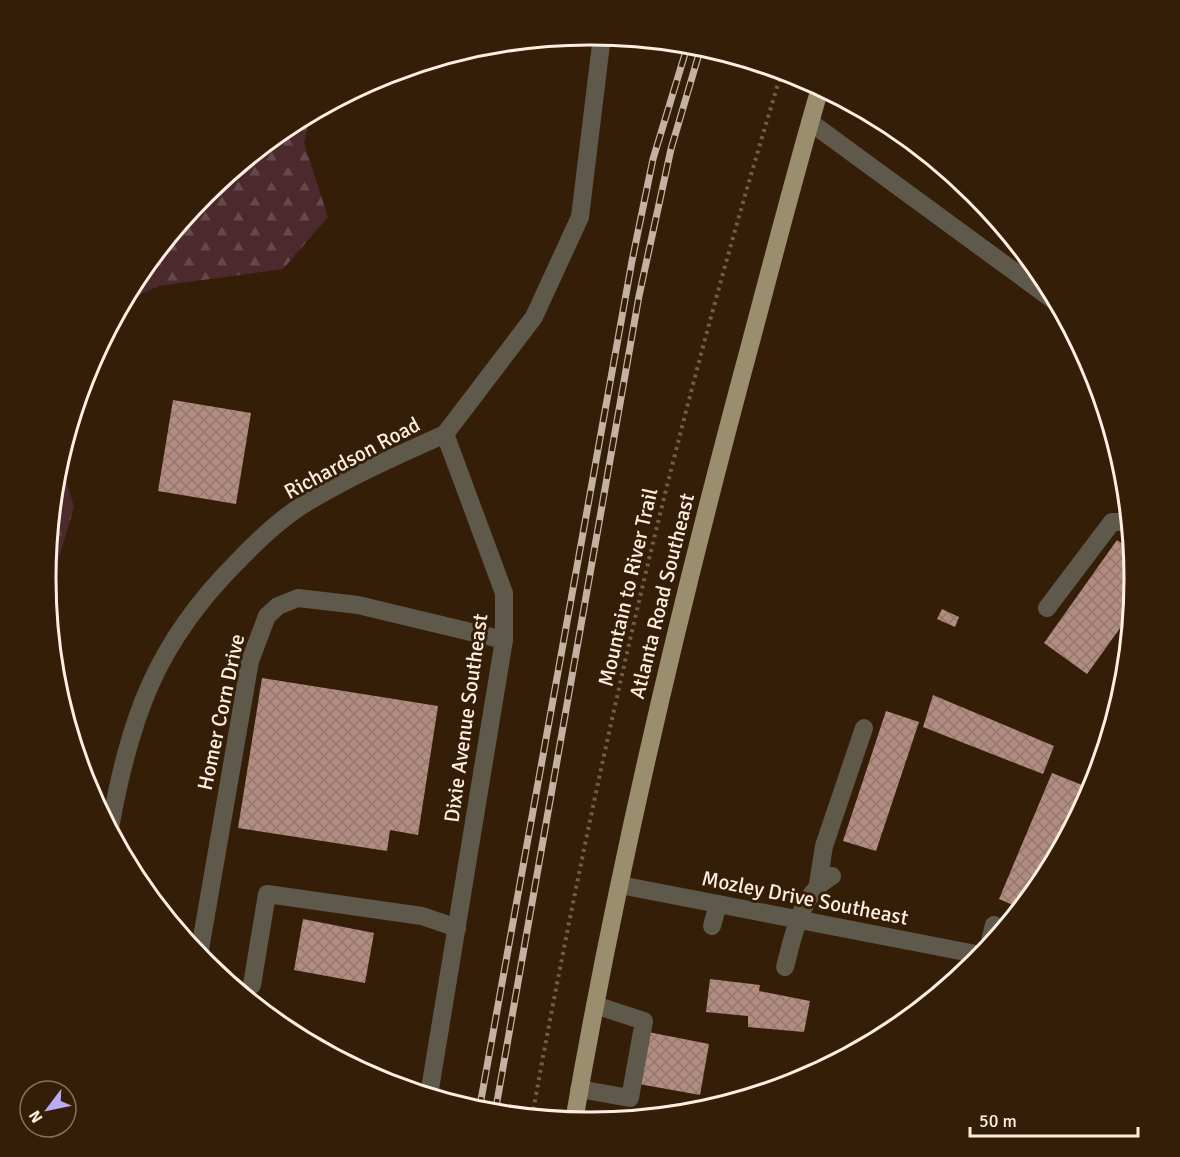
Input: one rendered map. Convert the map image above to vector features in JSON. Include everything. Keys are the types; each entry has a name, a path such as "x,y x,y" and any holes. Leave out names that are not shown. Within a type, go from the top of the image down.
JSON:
{"main road":[{"name":"Atlanta Road Southeast","path":"575,1112 595,1005 660,694 708,502 818,96"}],"street":[{"path":"445,434 534,317 580,217 601,45"},
{"path":"810,122 1038,289"},
{"name":"Dixie Avenue Southeast","path":"430,1087 504,640 504,593 445,434"},
{"name":"Richardson Road","path":"113,816 135,720 154,673 179,629 214,585 256,543 304,504 400,454 445,434"},
{"path":"1047,608 1112,522 1120,522"},
{"name":"Homer Corn Drive","path":"201,943 250,661 267,616 278,606 298,598 358,605 504,640"},
{"path":"785,967 797,919 825,880 824,846 864,728"},
{"name":"Mozley Drive Southeast","path":"620,885 969,954"},
{"path":"252,985 267,894 422,916 457,928"},
{"path":"712,926 718,904"},
{"path":"579,1089 630,1098 644,1021 595,1005"}],"path":[{"name":"Mountain to River Trail","path":"534,1109 567,924 655,532 747,185 779,80"}],"green space":[{"path":"307,126 304,143 328,217 283,269 159,286 138,295 167,254 213,201 265,155"},
{"path":"66,480 74,507 57,565 61,509"}],"building":[{"path":"173,400 251,413 236,504 158,491"},
{"path":"1117,540 1122,544 1124,578 1121,627 1087,674 1044,643"},
{"path":"942,609 959,617 955,627 937,619"},
{"path":"262,678 438,706 418,835 390,830 387,851 238,828"},
{"path":"933,695 1054,746 1043,774 923,727"},
{"path":"886,711 919,722 876,851 843,841"},
{"path":"1052,773 1082,785 1034,875 1012,904 999,899"},
{"path":"303,919 374,933 365,983 294,970"},
{"path":"710,979 760,985 759,991 810,1001 804,1032 748,1027 748,1016 706,1012"},
{"path":"648,1032 709,1044 700,1095 639,1084"}],"railway":[{"path":"481,1101 632,261 653,159 685,54"},
{"path":"497,1104 639,296 671,149 698,56"}]}
